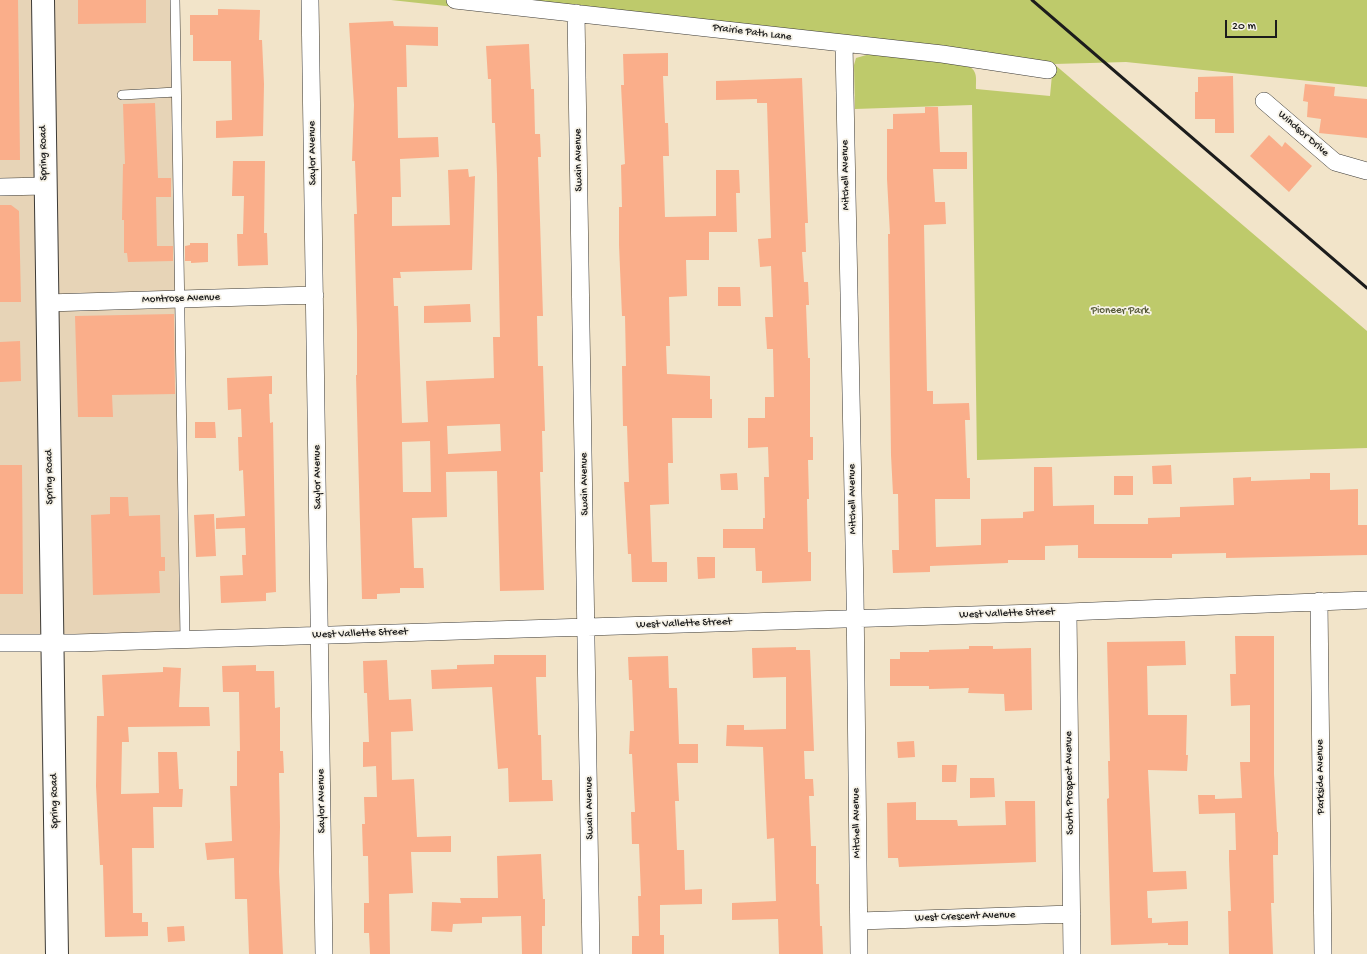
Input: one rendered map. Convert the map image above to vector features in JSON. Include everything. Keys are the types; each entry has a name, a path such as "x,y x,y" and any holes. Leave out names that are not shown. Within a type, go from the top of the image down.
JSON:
{"street":[{"name":"Spring Road","path":"43,0 57,954"},
{"name":"Saylor Avenue","path":"310,0 324,954"},
{"name":"Prairie Path Lane","path":"455,0 942,54 1048,70"},
{"name":"Swain Avenue","path":"576,13 588,627 592,954"},
{"name":"Mitchell Avenue","path":"844,44 855,619 859,954"},
{"name":"Windsor Drive","path":"1264,101 1335,162 1367,171"},
{"path":"0,187 45,186"},
{"name":"Montrose Avenue","path":"47,303 315,295"},
{"name":"West Vallette Street","path":"0,643 52,644 855,619 1367,600"},
{"name":"Parkside Avenue","path":"1319,601 1323,954"},
{"name":"South Prospect Avenue","path":"1068,612 1072,954"},
{"name":"West Crescent Avenue","path":"859,921 1072,914"}],"lane":[{"path":"175,0 185,640"},
{"path":"122,94 176,92"}],"shaded area":[{"path":"0,0 172,0 187,633 0,638"}],"green space":[{"name":"Pioneer Park","path":"391,0 1367,0 1367,87 1126,62 1054,64 1367,331 1367,448 977,460 972,105 855,109 854,65 856,58 870,54 966,65 973,69 976,74 976,89 1050,96 1053,64 839,49"}],"building":[{"path":"0,0 18,0 20,160 0,160"},
{"path":"78,0 146,0 146,23 78,24"},
{"path":"218,9 260,10 259,40 262,40 264,84 263,136 216,138 216,121 232,120 231,61 193,61 193,35 190,35 190,15 218,15"},
{"path":"393,21 394,26 438,27 438,46 406,45 407,87 397,87 398,138 438,137 439,157 400,159 401,197 392,197 392,226 450,225 448,170 468,169 469,177 475,176 472,270 400,272 401,278 393,278 394,306 398,306 402,423 428,422 426,381 494,378 493,337 500,337 497,174 495,123 492,123 491,79 488,79 486,46 529,44 531,89 534,89 535,134 540,134 541,157 538,157 543,316 537,316 538,366 543,366 545,431 542,431 543,472 540,472 544,590 500,591 497,471 446,472 447,517 412,518 414,568 423,568 424,588 400,588 400,593 377,594 377,599 362,599 356,375 357,331 354,214 357,214 355,161 352,161 354,105 349,23","holes":["500,424 501,451 448,454 447,426","430,441 431,492 403,492 402,442"]},
{"path":"668,53 668,76 663,76 665,123 668,123 669,156 663,156 665,217 716,216 716,170 739,170 740,193 736,193 737,232 709,232 709,260 686,260 687,296 669,297 670,346 666,346 667,374 710,376 712,418 672,418 673,463 668,463 669,504 650,505 652,562 667,562 667,582 632,582 631,554 628,554 624,482 629,482 627,426 623,426 622,366 626,366 625,316 622,316 619,245 619,207 622,207 621,165 625,164 621,85 624,85 623,54"},
{"path":"1233,76 1234,133 1215,133 1215,119 1195,119 1195,92 1198,92 1198,77"},
{"path":"802,78 808,223 805,223 806,252 802,252 804,282 808,282 809,305 806,305 808,358 810,358 810,437 813,437 813,460 808,460 809,499 807,499 808,552 811,552 811,581 762,583 762,571 756,571 755,548 723,548 723,529 763,529 763,518 765,518 764,477 769,477 768,447 748,448 748,418 765,418 765,397 774,397 773,349 767,349 765,317 773,317 771,266 760,267 758,239 771,238 767,103 757,103 757,99 716,100 716,81"},
{"path":"1305,84 1335,87 1334,96 1367,99 1367,138 1319,133 1321,119 1307,117 1308,102 1303,101"},
{"path":"155,103 158,178 171,178 171,197 156,197 157,246 173,246 173,261 128,262 127,253 124,253 124,220 122,220 123,164 125,164 123,104"},
{"path":"925,107 938,107 940,152 967,152 967,169 933,169 935,202 945,202 946,224 924,225 927,391 933,391 933,404 969,403 970,420 965,420 967,478 970,478 970,499 935,499 936,547 981,545 981,519 1023,518 1023,512 1034,511 1034,467 1052,467 1053,506 1094,505 1094,524 1148,524 1148,518 1180,517 1180,507 1234,505 1233,478 1251,477 1251,481 1310,479 1310,473 1330,473 1330,490 1358,489 1358,525 1367,525 1367,555 1226,558 1226,553 1172,554 1172,558 1078,558 1078,545 1045,546 1045,560 1008,560 1008,563 930,566 930,572 893,573 892,550 899,550 898,494 893,494 891,455 888,234 890,234 887,179 887,129 893,129 893,114 925,113"},
{"path":"1269,135 1282,147 1285,142 1312,166 1289,192 1250,156"},
{"path":"233,161 265,161 264,233 267,233 268,265 238,266 237,234 243,234 244,196 232,196"},
{"path":"0,205 11,205 19,211 21,302 0,302"},
{"path":"190,243 208,243 208,262 191,263 191,261 185,261 185,246 190,245"},
{"path":"718,287 740,287 741,306 718,306"},
{"path":"470,304 471,322 424,323 424,306"},
{"path":"174,314 175,394 112,395 113,417 78,417 75,316"},
{"path":"20,341 21,381 0,382 0,342"},
{"path":"272,376 272,394 269,394 270,423 273,422 276,592 266,593 266,601 221,603 220,576 243,575 242,555 246,555 245,528 216,529 216,518 245,516 243,470 239,471 238,437 242,437 241,409 228,410 227,378"},
{"path":"195,422 215,422 216,438 195,438"},
{"path":"0,465 22,465 23,594 0,594"},
{"path":"1171,465 1172,484 1153,484 1152,466"},
{"path":"737,473 738,490 721,490 720,474"},
{"path":"1114,476 1133,476 1133,495 1114,495"},
{"path":"110,497 128,497 129,516 160,515 161,557 165,557 165,571 159,571 160,593 93,595 91,515 110,514"},
{"path":"214,514 216,556 196,557 194,515"},
{"path":"697,557 715,557 715,578 698,579"},
{"path":"1235,636 1274,636 1274,774 1278,855 1273,855 1274,903 1271,903 1273,954 1229,954 1228,911 1231,911 1229,850 1236,850 1235,813 1199,814 1198,795 1215,795 1215,799 1242,798 1240,762 1250,762 1250,705 1231,706 1230,674 1236,674"},
{"path":"1185,641 1186,665 1147,666 1148,715 1187,715 1187,771 1148,770 1153,872 1186,871 1187,889 1147,891 1148,918 1152,918 1152,923 1188,921 1188,945 1168,945 1168,943 1111,945 1107,799 1109,798 1108,761 1110,761 1107,642"},
{"path":"969,646 993,646 993,649 1031,648 1032,710 1005,711 1004,694 968,693 969,688 929,689 929,686 890,686 890,659 900,659 900,652 929,652 929,650 969,649"},
{"path":"796,647 796,650 810,650 814,751 804,751 805,779 813,779 814,796 809,796 811,846 816,846 816,884 819,884 820,926 822,926 823,954 779,954 778,919 732,920 732,903 776,901 774,838 767,839 763,747 726,746 727,725 744,725 744,730 786,729 786,677 753,678 752,648"},
{"path":"494,655 546,655 546,677 536,677 538,735 541,735 542,780 552,780 553,801 509,802 508,768 498,769 492,687 432,689 431,670 457,669 457,665 494,664"},
{"path":"668,656 669,688 677,688 679,744 698,744 698,763 677,763 679,801 675,801 677,850 684,850 685,890 702,889 702,904 660,905 660,935 664,935 664,954 632,954 632,936 639,936 638,896 641,896 639,844 632,844 631,812 635,812 632,754 629,754 630,731 634,731 632,680 629,680 628,657"},
{"path":"387,660 389,700 411,699 413,731 391,732 392,780 414,779 417,837 451,836 451,852 411,852 413,893 389,894 390,954 370,954 369,933 364,933 364,903 369,903 368,856 363,856 362,824 365,824 364,797 377,797 376,766 363,767 363,742 369,742 367,693 364,693 363,661"},
{"path":"256,665 256,671 274,671 275,708 280,707 280,751 283,751 284,773 279,773 279,872 283,954 249,954 247,899 235,899 234,858 207,860 205,843 232,841 230,786 237,786 237,751 240,751 239,692 223,692 222,666"},
{"path":"163,667 181,668 179,707 209,707 210,726 128,727 129,742 122,742 121,794 159,793 158,752 177,752 179,789 183,789 182,807 153,807 154,848 132,848 133,913 142,913 142,922 148,922 148,936 105,937 103,865 100,865 96,786 97,716 104,716 102,675 163,672"},
{"path":"914,741 915,757 898,758 897,742"},
{"path":"942,765 957,765 956,782 942,782"},
{"path":"970,778 994,778 995,797 970,798"},
{"path":"1005,801 1035,801 1036,862 899,867 898,858 888,858 887,803 916,802 916,820 957,820 958,826 1006,825"},
{"path":"541,854 543,899 545,899 545,926 542,926 542,954 522,954 521,916 482,917 482,923 453,924 452,932 431,931 432,902 461,903 460,898 498,898 497,856"},
{"path":"184,926 185,941 168,942 167,927"}],"railway":[{"path":"1032,0 1367,288"}]}
